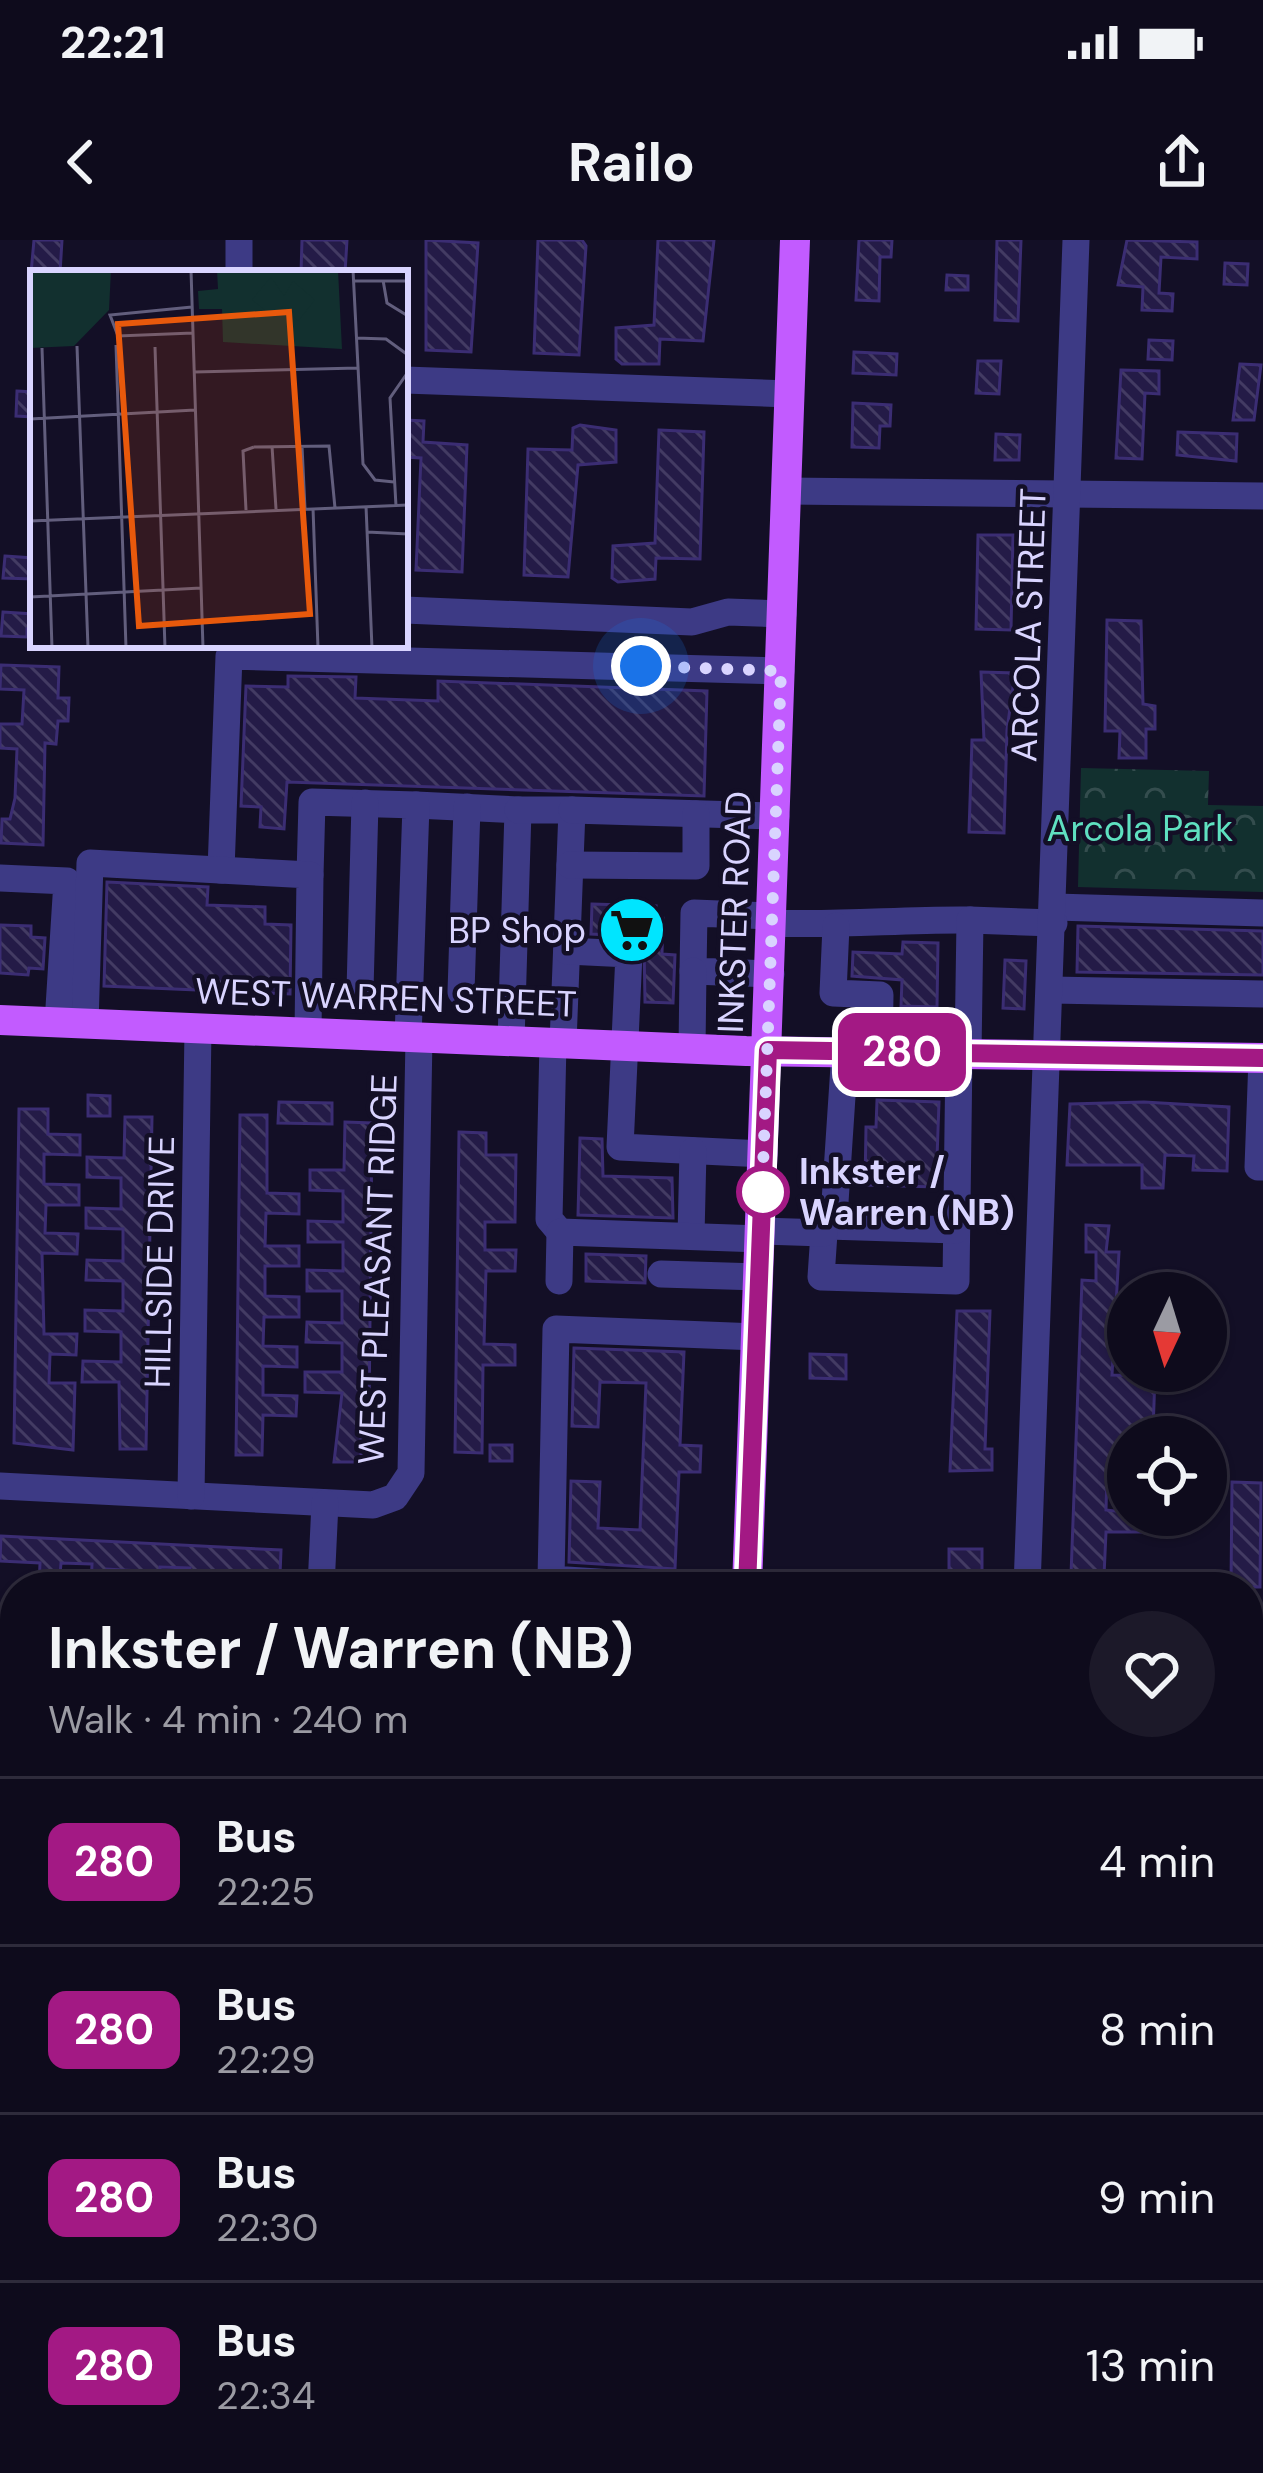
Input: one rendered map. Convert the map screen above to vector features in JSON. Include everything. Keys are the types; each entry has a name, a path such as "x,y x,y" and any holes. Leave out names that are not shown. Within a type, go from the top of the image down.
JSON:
{"main road":[{"name":"INKSTER ROAD","path":"748,1572 795,240"},
{"name":"WEST WARREN STREET","path":"0,1021 692,1049 1262,1058"}],"street":[{"name":"ARCOLA STREET","path":"1028,1572 1076,240"},
{"path":"408,380 790,394"},
{"path":"787,491 1263,496"},
{"path":"408,610 692,622 728,612 783,614"},
{"path":"221,870 229,656 781,671"},
{"path":"308,1034 312,802 776,816"},
{"path":"360,990 365,803"},
{"name":"WEST PLEASANT RIDGE","path":"0,1486 326,1503 385,1503 402,1491 411,1473 416,806"},
{"path":"461,992 467,807"},
{"path":"511,1041 518,809"},
{"path":"559,1282 560,1232 549,1219 572,810"},
{"path":"570,865 696,866 696,814"},
{"path":"72,1023 90,863 310,875"},
{"path":"0,878 67,881 72,1023"},
{"path":"692,1049 694,913 836,926 1055,915 1263,913"},
{"path":"845,1052 834,1217 826,1230 821,1277 956,1281 970,920"},
{"path":"836,926 833,993 880,995 879,1052"},
{"path":"567,951 629,954 620,1147 764,1154"},
{"path":"693,971 771,974"},
{"path":"1052,990 1263,994"},
{"name":"HILLSIDE DRIVE","path":"191,1496 198,1028"},
{"path":"1262,1058 1258,1167 1263,1167"},
{"path":"691,1236 693,1151"},
{"path":"560,1232 691,1236 956,1230"},
{"path":"661,1274 759,1276"},
{"path":"551,1572 556,1329 757,1336"},
{"path":"322,1572 326,1503"}],"green space":[{"name":"Arcola Park","path":"1081,768 1209,771 1208,805 1263,806 1263,892 1078,887"}],"building":[{"path":"34,240 62,240 60,270 31,270"},
{"path":"302,240 347,240 345,270 301,270"},
{"path":"426,240 478,243 471,352 426,350"},
{"path":"538,240 582,240 586,246 579,355 534,353"},
{"path":"658,240 714,240 703,341 660,339 659,364 622,364 616,359 616,328 654,325"},
{"path":"859,240 892,240 891,257 880,257 879,301 856,300"},
{"path":"997,240 1021,240 1018,321 995,320"},
{"path":"1127,240 1197,242 1197,259 1161,257 1159,293 1173,294 1172,311 1142,310 1143,287 1118,285"},
{"path":"1225,263 1248,264 1247,285 1224,284"},
{"path":"947,275 968,276 968,290 946,290"},
{"path":"1149,340 1173,341 1172,360 1148,359"},
{"path":"854,352 897,354 896,375 853,373"},
{"path":"978,361 1001,361 999,394 976,393"},
{"path":"1240,364 1261,365 1254,420 1233,420"},
{"path":"1121,370 1159,371 1159,394 1145,393 1142,459 1116,458"},
{"path":"17,391 30,392 30,417 16,416"},
{"path":"853,403 891,405 890,426 880,426 879,448 852,447"},
{"path":"408,420 424,421 423,442 467,445 462,572 416,570 421,458 408,457"},
{"path":"573,428 616,430 616,462 578,465 568,577 524,575 528,449 572,450"},
{"path":"659,430 704,432 700,559 656,558 655,579 618,582 612,578 613,546 655,543"},
{"path":"1178,432 1237,434 1236,461 1177,455"},
{"path":"996,434 1020,435 1019,460 995,460"},
{"path":"978,535 1013,535 1011,630 976,629"},
{"path":"5,556 30,558 30,579 3,578"},
{"path":"3,612 30,614 27,637 1,636"},
{"path":"1107,620 1141,621 1143,704 1155,706 1155,729 1146,729 1146,758 1119,758 1120,731 1105,731"},
{"path":"1,665 59,667 58,698 69,698 68,721 58,721 56,744 45,743 43,845 1,843 2,819 10,819 15,798 17,749 0,748 0,724 22,724 24,690 0,689"},
{"path":"981,672 1015,673 1007,730 1004,833 969,832 972,740 984,740"},
{"path":"288,676 356,677 355,698 438,701 438,681 707,691 704,796 287,782 284,829 260,827 261,807 241,806 246,686 288,687"},
{"path":"107,882 208,887 207,905 265,907 265,924 291,925 290,994 104,986"},
{"path":"592,904 656,906 655,917 663,918 662,954 675,955 673,1003 645,1002 644,945 631,936 591,934"},
{"path":"0,925 31,926 31,937 45,938 43,969 29,968 28,975 0,973"},
{"path":"1078,926 1263,931 1263,975 1077,972"},
{"path":"903,942 938,943 937,1007 901,1006 902,980 852,976 853,952 902,954"},
{"path":"1005,960 1026,961 1024,1009 1003,1008"},
{"path":"88,1095 110,1096 110,1116 88,1116"},
{"path":"877,1100 939,1102 936,1187 865,1185 866,1127 876,1127"},
{"path":"279,1102 332,1103 332,1124 278,1123"},
{"path":"1070,1104 1229,1107 1227,1171 1193,1170 1194,1156 1165,1155 1163,1188 1142,1188 1142,1165 1067,1165"},
{"path":"19,1109 48,1109 48,1134 80,1135 80,1155 44,1154 44,1184 79,1185 79,1205 46,1205 45,1233 78,1234 77,1254 42,1253 44,1334 77,1334 76,1355 50,1354 49,1383 75,1383 73,1450 14,1443"},
{"path":"240,1115 267,1115 267,1193 299,1194 299,1214 266,1213 265,1246 299,1246 299,1266 265,1266 265,1296 299,1297 299,1317 264,1317 263,1346 297,1347 297,1367 263,1366 263,1395 297,1396 296,1416 263,1415 262,1455 236,1455"},
{"path":"125,1117 152,1117 146,1449 120,1449 119,1382 82,1382 83,1361 121,1362 121,1332 85,1331 85,1310 123,1311 123,1281 86,1280 87,1260 123,1261 123,1229 86,1228 86,1208 121,1209 121,1178 87,1177 87,1157 124,1158"},
{"path":"345,1122 372,1123 369,1417 361,1417 361,1462 334,1462 342,1393 305,1392 305,1372 342,1372 342,1343 306,1342 307,1322 342,1323 342,1291 307,1291 307,1270 343,1271 343,1242 308,1242 308,1221 343,1222 343,1191 310,1190 310,1170 344,1170"},
{"path":"459,1132 486,1133 486,1155 516,1155 515,1222 485,1222 485,1250 516,1250 515,1271 486,1271 484,1344 515,1345 515,1365 483,1365 482,1453 455,1452"},
{"path":"580,1138 602,1139 603,1176 672,1178 673,1218 578,1215"},
{"path":"1086,1225 1109,1226 1106,1252 1119,1252 1118,1272 1107,1272 1107,1392 1154,1392 1154,1416 1107,1416 1104,1572 1071,1572 1082,1280 1096,1281 1096,1252 1086,1252"},
{"path":"586,1254 646,1256 645,1283 586,1281"},
{"path":"957,1311 990,1311 985,1449 992,1449 992,1470 950,1471"},
{"path":"574,1348 684,1352 680,1445 701,1446 700,1472 679,1472 675,1569 569,1562 571,1481 600,1482 598,1528 640,1530 646,1383 600,1382 598,1427 572,1426"},
{"path":"810,1354 846,1355 846,1379 810,1378"},
{"path":"490,1445 512,1445 512,1461 490,1461"},
{"path":"1232,1482 1261,1483 1260,1572 1231,1572"},
{"path":"1,1536 281,1550 280,1572 190,1572 190,1568 160,1567 160,1572 92,1572 92,1564 61,1563 60,1572 40,1572 40,1563 0,1561"},
{"path":"949,1549 982,1549 982,1572 949,1572"}],"bus line":[{"name":"280","path":"748,1572 768,1050 1263,1058"}],"place":[{"name":"BP Shop","path":"632,930"},
{"name":"Inkster / Warren (NB)","path":"763,1192"}],"route":[{"path":"641,666 781,671 762,1196 763,1192"}]}
